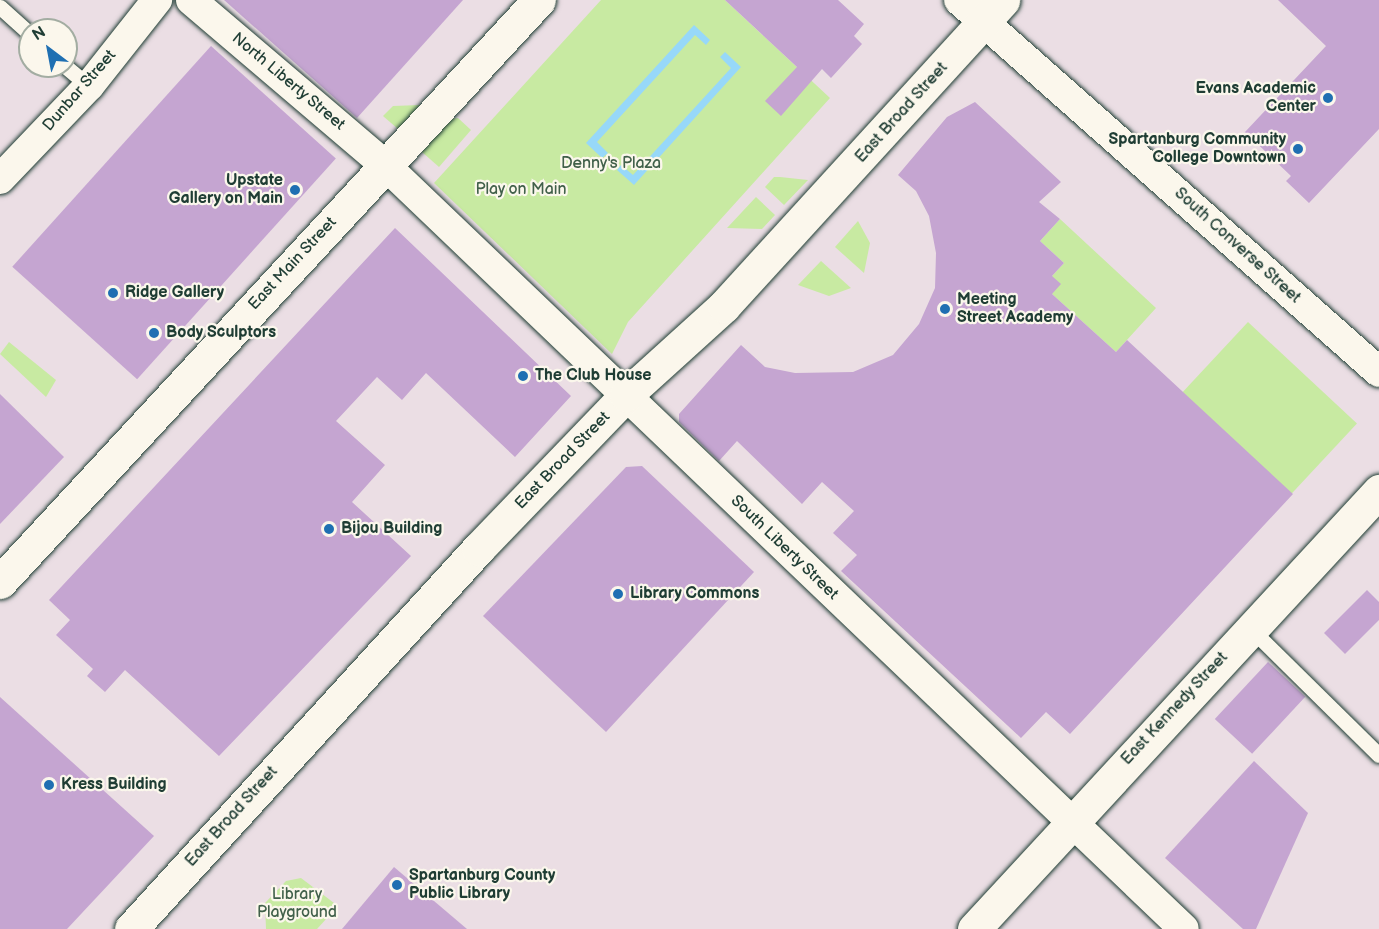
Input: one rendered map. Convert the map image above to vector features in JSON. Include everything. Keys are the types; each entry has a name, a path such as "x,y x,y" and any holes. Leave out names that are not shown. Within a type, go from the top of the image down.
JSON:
{"street":[{"name":"Dunbar Street","path":"0,179 89,86 157,0"},
{"name":"North Liberty Street","path":"191,0 385,165"},
{"name":"East Main Street","path":"0,582 539,0"},
{"name":"South Converse Street","path":"982,7 1379,372"},
{"name":"East Broad Street","path":"130,929 371,663 626,395 724,306 982,7"},
{"name":"South Liberty Street","path":"385,165 1184,929"},
{"name":"East Kennedy Street","path":"974,929 1071,821 1379,491"}],"lane":[{"path":"0,7 18,23"},
{"path":"78,77 89,86"},
{"path":"1250,628 1379,755"}],"green space":[{"name":"Denny's Plaza","path":"601,0 725,0 830,98 628,322 612,354 434,183"},
{"path":"420,105 398,129 383,116 393,106"},
{"path":"458,118 471,130 439,167 422,152 451,119"},
{"path":"774,177 808,180 784,205 765,187"},
{"path":"756,197 775,215 762,229 727,228"},
{"path":"1060,219 1156,308 1116,352 1052,294 1052,276 1064,263 1040,241"},
{"path":"858,221 870,243 864,273 835,247"},
{"path":"821,261 851,288 829,296 798,285"},
{"path":"1248,322 1357,424 1291,494 1183,392"},
{"path":"9,342 56,380 46,397 0,354"},
{"name":"Library Playground","path":"301,878 338,906 317,929 266,929 265,903 286,881"}],"water":[{"path":"694,25 710,40 706,45 695,35 597,142 608,153 602,158 586,143"},
{"path":"725,52 741,67 634,185 617,170 621,165 633,175 731,68 720,57"}],"building":[{"path":"224,0 463,0 357,118"},
{"path":"725,0 838,0 864,24 854,36 862,44 831,78 822,69 781,116 765,101 797,67"},
{"name":"Evans Academic Center","path":"1278,0 1379,0 1379,129 1309,203 1286,181 1291,176 1245,132 1326,46"},
{"path":"211,46 336,158 137,379 12,267"},
{"path":"975,102 1061,182 1039,202 1060,219 1040,241 1064,263 1052,276 1061,284 1052,294 1116,352 1127,340 1293,494 1070,734 1046,712 1021,738 841,571 857,555 833,533 854,511 822,482 802,504 737,441 719,461 679,422 679,414 741,345 765,367 795,373 853,372 893,355 919,324 935,288 936,253 929,216 916,191 898,175 947,117"},
{"path":"395,228 571,396 515,457 426,373 402,400 377,377 336,421 385,465 352,502 411,556 219,756 125,670 105,692 87,676 93,669 56,635 70,620 49,600"},
{"path":"0,394 64,457 0,524"},
{"name":"Library Commons","path":"642,466 754,572 606,732 483,616 626,467"},
{"path":"1367,590 1379,602 1379,620 1345,654 1324,633"},
{"path":"1268,662 1305,697 1252,754 1215,719"},
{"name":"Kress Building","path":"0,697 154,836 67,929 0,929"},
{"path":"1254,761 1308,813 1256,929 1243,929 1165,858"},
{"name":"Spartanburg County Public Library","path":"394,867 467,929 342,929"}],"place":[{"name":"Evans Academic Center","path":"1328,98"},
{"name":"Spartanburg Community College Downtown","path":"1298,149"},
{"name":"Upstate Gallery on Main","path":"295,190"},
{"name":"Ridge Gallery","path":"113,293"},
{"name":"Meeting Street Academy","path":"945,309"},
{"name":"Body Sculptors","path":"154,333"},
{"name":"The Club House","path":"523,376"},
{"name":"Bijou Building","path":"329,529"},
{"name":"Library Commons","path":"618,594"},
{"name":"Kress Building","path":"49,785"},
{"name":"Spartanburg County Public Library","path":"397,885"}],"park label":[{"name":"Play on Main","path":"521,190"}]}
